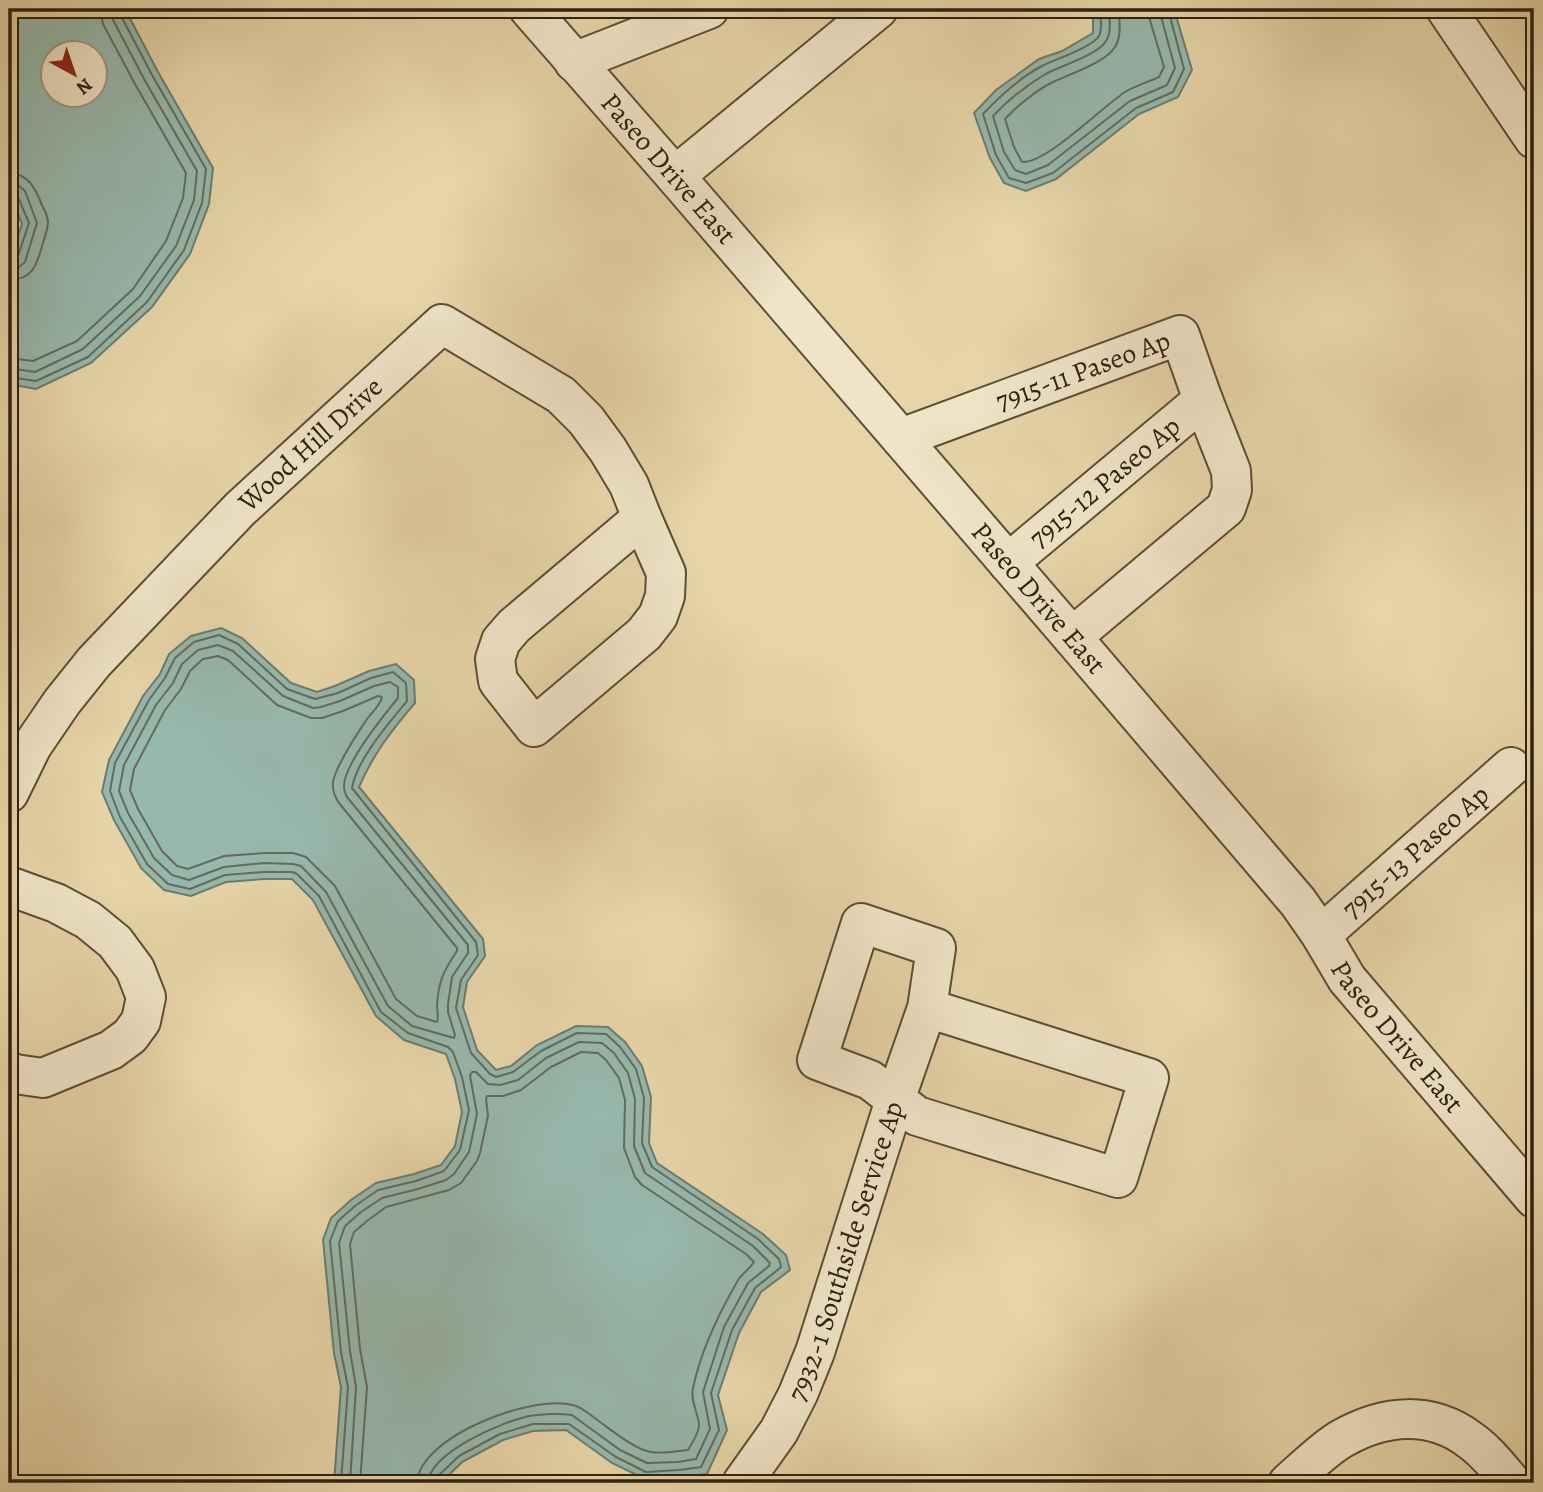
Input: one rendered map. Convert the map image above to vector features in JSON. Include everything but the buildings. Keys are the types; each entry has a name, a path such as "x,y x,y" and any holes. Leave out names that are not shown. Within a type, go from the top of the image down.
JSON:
{"street":[{"name":"Paseo Drive East","path":"528,9 901,438 1298,902 1347,979 1530,1183"},
{"path":"574,62 709,9"},
{"path":"675,176 878,9"},
{"path":"1446,9 1534,139"},
{"name":"Wood Hill Drive","path":"9,793 32,746 62,702 94,663 240,509 442,324 561,395 586,420 608,450 629,485 642,518"},
{"name":"7915-11 Paseo Ap","path":"901,438 1180,335 1231,471 1232,491 1226,508 1072,637"},
{"name":"7915-12 Paseo Ap","path":"1008,563 1203,400"},
{"path":"642,518 666,573 665,596 658,616 644,634 534,727 498,681 495,659 501,642 514,626 642,518"},
{"name":"7915-13 Paseo Ap","path":"1321,935 1511,767"},
{"path":"9,886 56,903 88,920 115,942 135,969 146,997 141,1021 130,1036 111,1050 43,1078 9,1071"},
{"name":"7932-1 Southside Service Ap","path":"741,1483 779,1431 811,1363 927,1008 936,948 861,923 817,1060 870,1080 895,1100"},
{"path":"895,1100 916,1116 1118,1178 1149,1078 927,1008"},
{"path":"1288,1483 1340,1439 1374,1424 1402,1418 1448,1426 1472,1440 1511,1483"}],"water":[{"path":"9,9 125,9 213,168 209,204 190,254 152,307 91,363 36,389 9,384 9,258 22,224 9,192"},
{"path":"1093,9 1174,9 1192,70 1178,97 1139,114 1056,179 1026,191 1004,183 990,158 974,113 996,90 1039,59 1062,51 1093,33"},
{"path":"221,628 242,638 291,683 317,692 369,671 396,664 414,680 415,703 384,743 359,787 483,939 485,956 467,982 463,1007 477,1050 496,1070 511,1066 537,1045 576,1026 608,1027 625,1042 642,1066 651,1097 649,1143 657,1163 763,1234 786,1255 790,1270 761,1292 739,1333 718,1395 727,1430 707,1474 645,1479 612,1463 566,1430 533,1431 503,1440 462,1462 441,1483 334,1483 341,1387 334,1353 323,1240 331,1218 376,1183 441,1165 455,1146 462,1112 446,1054 404,1040 376,1016 313,900 292,879 226,882 191,896 164,890 141,868 114,820 102,792 109,760 143,696 160,674 169,654 191,636"}]}
